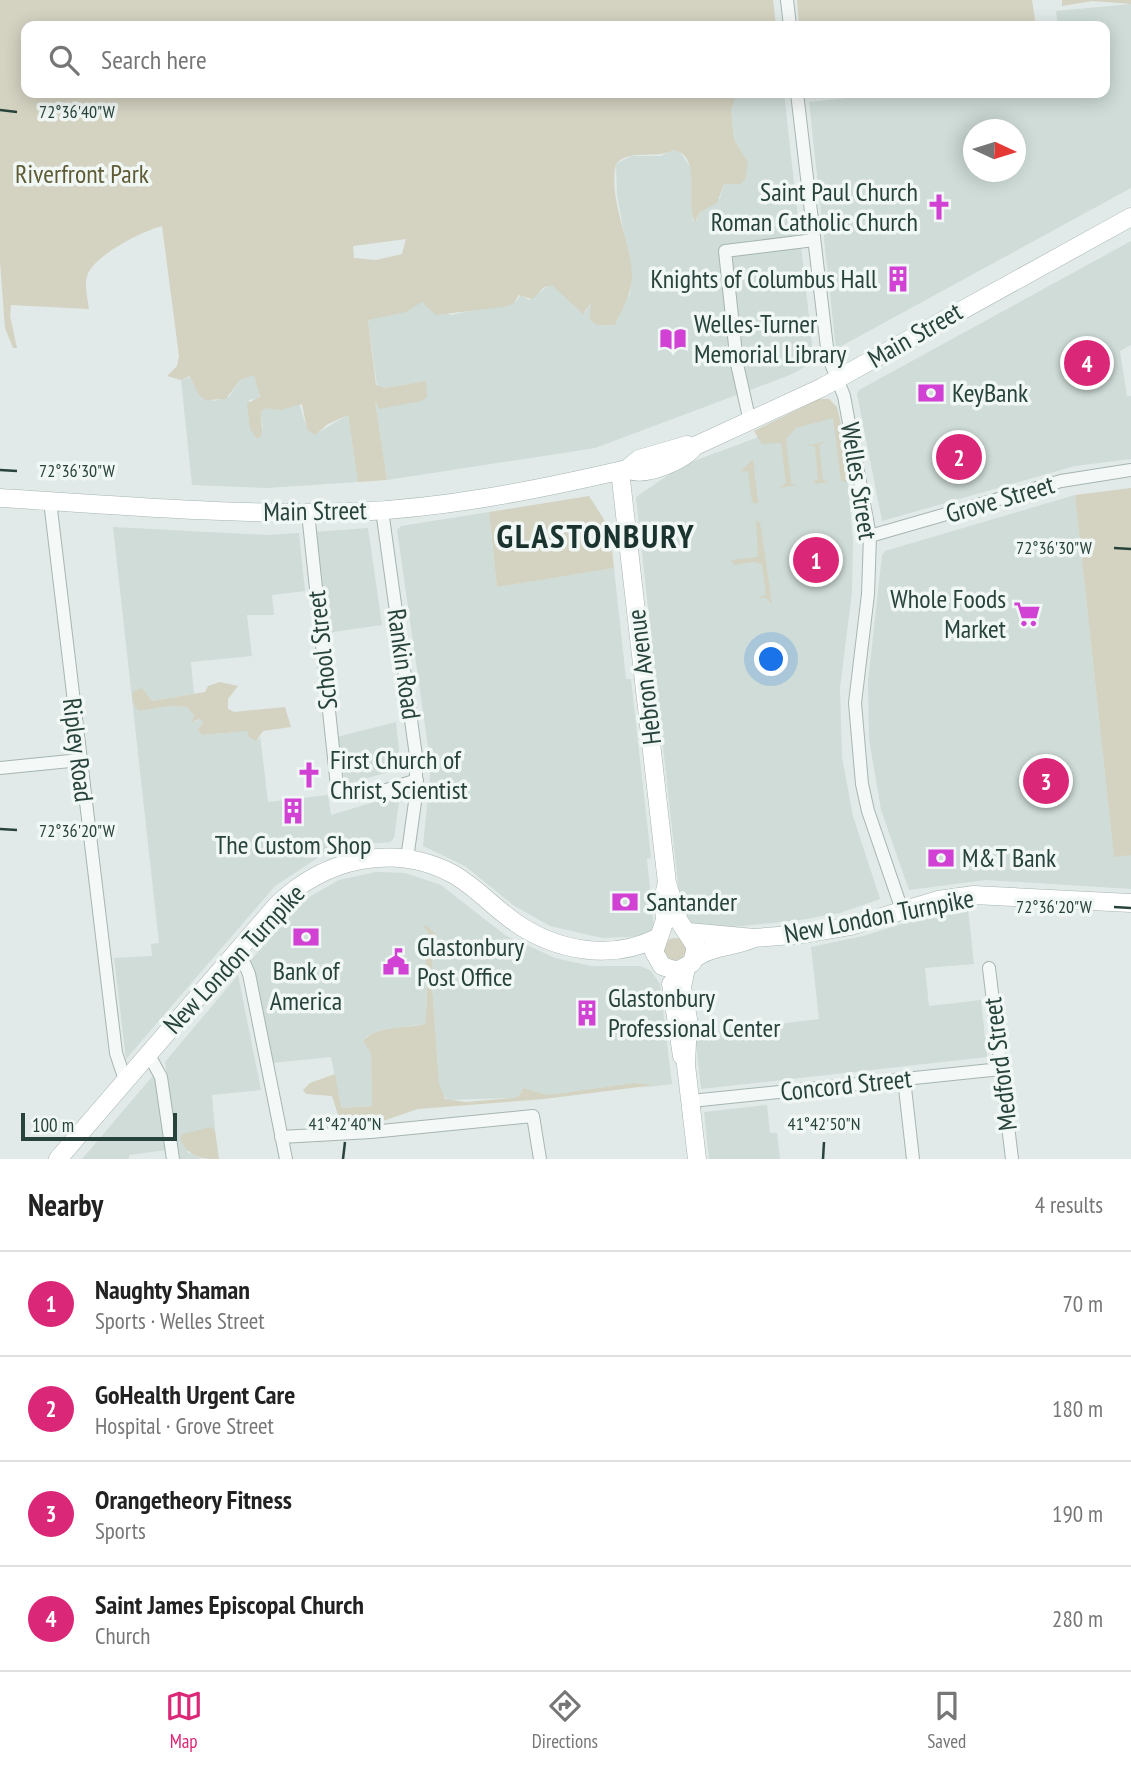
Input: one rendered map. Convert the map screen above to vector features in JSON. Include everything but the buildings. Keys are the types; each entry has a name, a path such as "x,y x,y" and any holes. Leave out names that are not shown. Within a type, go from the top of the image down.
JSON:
{"main road":[{"name":"Main Street","path":"0,498 308,513 382,510 493,496 623,470 638,473 687,455 695,446 838,379 1131,217"},
{"name":"Hebron Avenue","path":"623,470 667,883 679,921 687,932"},
{"name":"New London Turnpike","path":"58,1159 237,949 286,896 321,872 367,859 407,859 452,874 516,923 536,934 563,945 604,953 645,956 662,966"},
{"name":"Hebron Avenue","path":"658,936 665,920 663,899 667,883"},
{"name":"New London Turnpike","path":"687,932 754,938 828,930 938,900 974,895 1131,903"},
{"path":"686,1065 689,1028 682,987 696,947 687,932 675,928 658,936 654,952 672,987 677,1038 686,1065 697,1159"},
{"name":"New London Turnpike","path":"604,953 658,936"},
{"name":"New London Turnpike","path":"690,964 708,950 733,947 754,938"},
{"path":"662,966 675,971 690,964"}],"street":[{"path":"787,0 789,21"},
{"name":"Welles Street","path":"798,98 828,356 838,379 860,475 870,536 868,594 856,686 856,729 868,811 902,910"},
{"path":"750,422 737,364 725,251 814,240"},
{"name":"Grove Street","path":"870,536 1061,481 1131,470"},
{"name":"Ripley Road","path":"50,501 116,1053 125,1080"},
{"name":"Rankin Road","path":"382,510 412,716 417,780 407,859"},
{"name":"School Street","path":"308,513 336,779 344,793 356,796 417,780"},
{"path":"0,768 80,760"},
{"path":"237,949 249,974 286,1159"},
{"name":"Medford Street","path":"989,968 1012,1159"},
{"path":"148,1053 161,1077 173,1159"},
{"name":"Concord Street","path":"691,1101 1001,1069"},
{"path":"904,1079 914,1159"},
{"path":"281,1137 372,1132 533,1116 536,1119 540,1159"}],"shaded area":[{"path":"1131,4 1131,188 836,349 809,102 848,98 1110,98 1110,21 1057,21 1056,11"},
{"path":"735,98 785,98 814,362 790,375 595,448 387,480 375,399 378,407 426,381 385,388 377,386 368,320 423,302 451,315 516,301 521,295 529,300 548,286 553,286 585,313 591,303 591,320 617,322 623,303 630,294 632,275 617,195 616,164 631,156 661,156 672,150 680,152 691,168 693,221 697,220 700,212 720,198 724,184 737,184 748,163 734,139 731,110"},
{"path":"1131,241 1131,345 1120,351 1127,396 1131,396 1131,459 1075,466 882,521 857,394 859,390"},
{"path":"255,375 260,393 258,398 249,400 263,430 261,412 266,408 284,409 299,403 307,429 319,432 348,415 358,482 266,488 192,485 181,380 191,377 198,394 214,401 229,397 240,380"},
{"path":"831,406 848,484 853,541 852,592 840,688 842,757 853,816 880,899 840,913 800,920 695,931 682,921 636,497 683,465 810,418"},
{"path":"1075,495 1114,856 1131,855 1131,889 986,880 909,890 881,810 869,739 868,682 882,555 885,551"},
{"path":"489,512 497,587 614,568 626,679 631,679 651,858 647,859 654,929 649,936 602,938 550,926 513,905 465,866 423,846 430,776 428,747 397,530 401,526"},
{"path":"113,527 267,535 299,533 305,591 272,595 274,615 247,615 252,656 191,662 194,694 152,701 144,691 140,711 170,706 187,707 193,712 195,722 199,719 203,722 198,730 202,735 247,731 259,740 260,735 268,802 328,795 331,815 394,796 399,802 394,838 390,842 356,845 322,855 275,886 126,1059 114,958 152,956 151,944 159,943"},
{"path":"368,528 382,625 326,633 314,532"},
{"path":"396,722 401,768 345,785 337,737"},
{"path":"376,872 405,873 441,885 505,935 555,958 591,966 640,966 651,971 660,984 672,1084 639,1088 654,1085 634,1083 548,1095 523,1088 519,1096 513,1098 448,1100 441,1093 439,1083 431,972 437,938 425,929 429,934 425,945 425,1024 382,1030 367,1036 363,1041 371,1052 372,1106 341,1108 331,1057 272,1063 251,960 292,912 311,896 339,880"},
{"path":"968,909 974,964 925,968 929,1006 981,1000 987,1057 701,1089 695,1034 819,1019 811,947 863,936 931,915"},
{"path":"238,975 261,1090 212,1095 215,1130 212,1127 187,1152 202,1159 180,1159 165,1062"},
{"path":"157,1071 167,1150 129,1155 129,1159 82,1159"},
{"path":"767,1105 770,1133 777,1133 780,1159 709,1159 704,1112"}],"green space":[{"name":"Riverfront Park","path":"0,0 773,0 775,21 21,21 21,98 735,98 731,110 734,139 748,163 745,179 740,184 724,184 717,203 700,212 695,222 691,203 691,170 682,154 673,150 628,156 616,164 615,191 632,280 615,325 597,325 590,320 591,303 583,314 553,286 543,288 532,299 519,295 513,304 503,307 436,315 422,302 406,312 368,320 376,385 385,388 426,381 427,397 421,401 379,409 375,400 387,480 358,482 348,415 328,424 315,435 307,429 302,404 281,410 266,408 261,412 262,435 257,439 250,429 247,404 260,396 254,375 240,380 226,399 205,400 198,394 190,376 181,380 167,376 177,366 179,356 162,226 119,245 98,260 87,276 89,309 11,305 10,316 17,348 13,348 5,328 0,262","holes":["406,239 402,254 376,260 354,258 353,246"]},
{"path":"797,0 1032,0 1035,21 799,21"},
{"path":"1062,0 1131,0 1131,4 1092,1 1062,6"},
{"path":"819,399 829,399 837,407 854,479 845,482 841,480 833,418 796,428 786,439 791,484 798,485 779,488 786,483 781,443 762,444 754,431"},
{"path":"827,441 819,445 823,480 828,482 815,484 814,481 818,480 815,446 807,446"},
{"path":"753,459 758,502 756,504 752,502 748,471 741,471"},
{"path":"1131,488 1131,855 1114,857 1075,495"},
{"path":"589,496 610,529 614,568 497,587 489,512"},
{"path":"756,520 760,522 772,604 766,598 757,598 766,595 762,564 753,562 734,565 731,560 758,557"},
{"path":"220,682 238,686 228,699 228,709 234,712 285,707 291,727 263,731 256,741 249,737 247,731 202,735 198,730 203,722 199,719 192,722 194,715 187,707 170,706 140,711 133,699 134,691 142,688 152,701 205,692 208,686"},
{"path":"426,925 437,935 431,972 439,1083 445,1099 466,1102 513,1098 519,1096 523,1088 548,1095 634,1083 655,1085 544,1099 418,1109 374,1124 340,1121 332,1096 306,1094 303,1090 310,1083 335,1074 341,1108 372,1106 371,1053 363,1041 383,1030 425,1024 425,945 429,934 424,927"},
{"path":"671,938 679,938 686,945 686,953 679,960 671,960 664,953 664,945"},
{"path":"212,1127 215,1130 219,1159 196,1156 187,1150 180,1139 183,1134"}],"place":[{"name":"Saint Paul Church Roman Catholic Church","path":"939,207"},
{"name":"Knights of Columbus Hall","path":"898,279"},
{"name":"Welles-Turner Memorial Library","path":"673,339"},
{"name":"Saint James Episcopal Church","path":"1087,363"},
{"name":"KeyBank","path":"931,393"},
{"name":"GoHealth Urgent Care","path":"959,457"},
{"name":"Naughty Shaman","path":"816,560"},
{"name":"Whole Foods Market","path":"1027,614"},
{"name":"First Church of Christ, Scientist","path":"309,775"},
{"name":"Orangetheory Fitness","path":"1046,781"},
{"name":"The Custom Shop","path":"293,811"},
{"name":"M&T Bank","path":"941,858"},
{"name":"Santander","path":"625,902"},
{"name":"Bank of America","path":"306,937"},
{"name":"Glastonbury Post Office","path":"396,962"},
{"name":"Glastonbury Professional Center","path":"587,1013"}],"district":[{"name":"GLASTONBURY","path":"596,536"}]}
